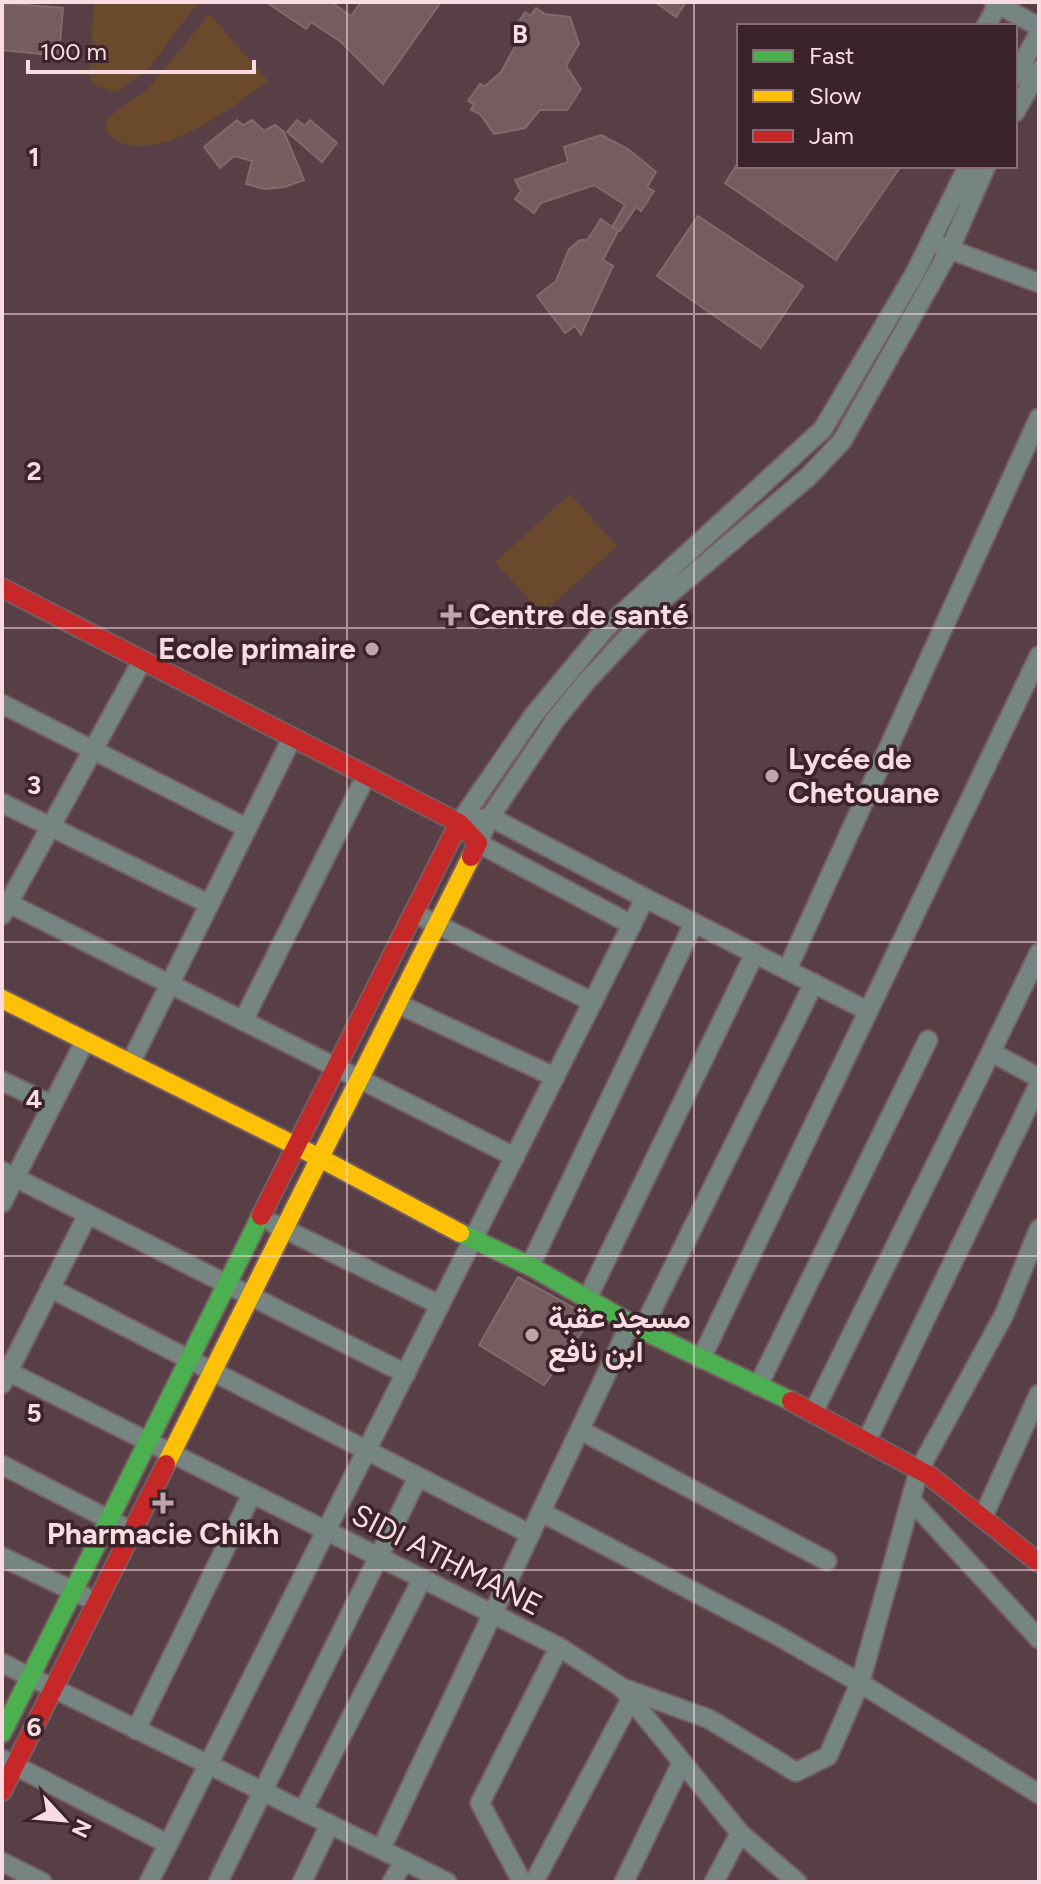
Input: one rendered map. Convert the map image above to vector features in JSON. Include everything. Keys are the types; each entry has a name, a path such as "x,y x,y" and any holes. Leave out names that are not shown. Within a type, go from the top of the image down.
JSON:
{"main road":[{"path":"2,588 459,823 478,843 53,1690 8,1763 2,1791"},
{"path":"2,1733 298,1149 459,823"},
{"path":"2,999 320,1158 475,1241 530,1266 636,1327 813,1413 919,1470 1039,1563"}],"street":[{"path":"987,24 996,3 1039,27"},
{"path":"1017,73 1039,33"},
{"path":"1017,108 1039,70"},
{"path":"459,823 568,670 674,563 823,429 931,241 967,168"},
{"path":"632,925 478,843 490,817 555,720 661,601 808,477 842,441 949,251 985,168"},
{"path":"931,241 949,251 1039,283"},
{"path":"787,970 1039,418"},
{"path":"823,429 842,441"},
{"path":"701,1359 1039,656"},
{"path":"142,661 4,906 170,984 515,1157"},
{"path":"568,670 585,683"},
{"path":"2,704 247,828"},
{"path":"130,1064 292,738"},
{"path":"243,1021 366,776"},
{"path":"2,803 209,904"},
{"path":"459,823 490,817 868,1011"},
{"path":"149,1882 475,1241 645,898"},
{"path":"414,913 593,1002"},
{"path":"530,1266 694,923"},
{"path":"587,1299 755,953"},
{"path":"813,1413 1039,953"},
{"path":"381,1849 580,1430 814,983"},
{"path":"398,1004 555,1077"},
{"path":"758,1386 928,1040"},
{"path":"2,1203 9,1174 52,1105 85,1041"},
{"path":"866,1442 1039,1081 991,1052"},
{"path":"2,1081 52,1105"},
{"path":"9,1174 406,1374"},
{"path":"5,1378 88,1214"},
{"path":"263,1218 440,1305"},
{"path":"534,1882 626,1693 709,1719 796,1772 828,1756 860,1683 919,1470 1004,1315 1039,1229"},
{"path":"50,1288 530,1534"},
{"name":"SIDI ATHMANE","path":"5,1378 150,1441 559,1647 626,1693 740,1833 797,1882"},
{"path":"983,1517 1039,1394"},
{"path":"580,1430 827,1561"},
{"path":"2,1465 132,1532"},
{"path":"218,1882 418,1477"},
{"path":"136,1730 252,1494"},
{"path":"911,1500 1039,1639"},
{"path":"541,1512 773,1633 1039,1794"},
{"path":"2,1557 97,1602"},
{"path":"303,1811 422,1579"},
{"path":"522,1882 480,1803 559,1647"},
{"path":"2,1663 447,1882"},
{"path":"624,1882 682,1762"},
{"path":"8,1763 168,1844"},
{"path":"302,1882 330,1824"},
{"path":"714,1882 740,1833"},
{"path":"392,1882 404,1861"},
{"path":"2,1862 42,1882"}],"shaded area":[{"path":"94,2 197,4 149,68 117,92 92,85 89,68"},
{"path":"209,14 268,81 212,120 165,142 142,146 122,143 106,131 107,118 148,89"},
{"path":"570,494 617,546 542,614 495,562"}],"building":[{"path":"266,2 331,2 351,16 361,2 441,2 383,84 341,42 311,22 306,29"},
{"path":"655,2 686,2 676,17"},
{"path":"2,3 63,8 59,56 2,50"},
{"path":"536,8 545,14 570,17 579,44 566,66 581,89 567,110 540,110 525,128 494,134 480,114 471,110 474,104 468,101 480,84 485,86 501,72 517,43 514,40 518,34 513,31 525,12 530,16"},
{"path":"237,120 243,125 252,120 264,131 275,125 284,132 304,180 285,187 265,189 246,184 252,161 234,156 220,168 204,147"},
{"path":"297,120 305,126 310,120 337,143 322,162 287,132"},
{"path":"601,135 628,149 656,172 647,187 654,191 641,211 636,207 620,231 612,227 625,205 594,185 541,203 534,213 515,199 521,191 515,180 568,162 564,147"},
{"path":"736,166 900,168 836,260 725,183"},
{"path":"698,216 803,286 761,348 657,276"},
{"path":"601,219 618,231 603,260 613,266 581,335 575,326 565,333 537,296 556,281 569,249 580,240 587,240"},
{"name":"مسجد عقبة ابن نافع","path":"518,1277 576,1309 587,1325 544,1385 479,1345"}],"traffic: fast":[{"path":"2,1733 261,1216"},
{"path":"460,1233 530,1266 642,1330 791,1401"}],"traffic: slow":[{"path":"166,1464 471,857"},
{"path":"2,999 320,1158 460,1233"}],"traffic: jam":[{"path":"2,588 459,823 478,843 471,857"},
{"path":"261,1216 459,823"},
{"path":"791,1401 930,1476 1039,1563"},
{"path":"2,1791 166,1464"}],"place":[{"name":"Centre de santé","path":"451,615"},
{"name":"Ecole primaire","path":"372,649"},
{"name":"Lycée de Chetouane","path":"772,776"},
{"name":"مسجد عقبة ابن نافع","path":"532,1335"},
{"name":"Pharmacie Chikh","path":"163,1503"}]}
